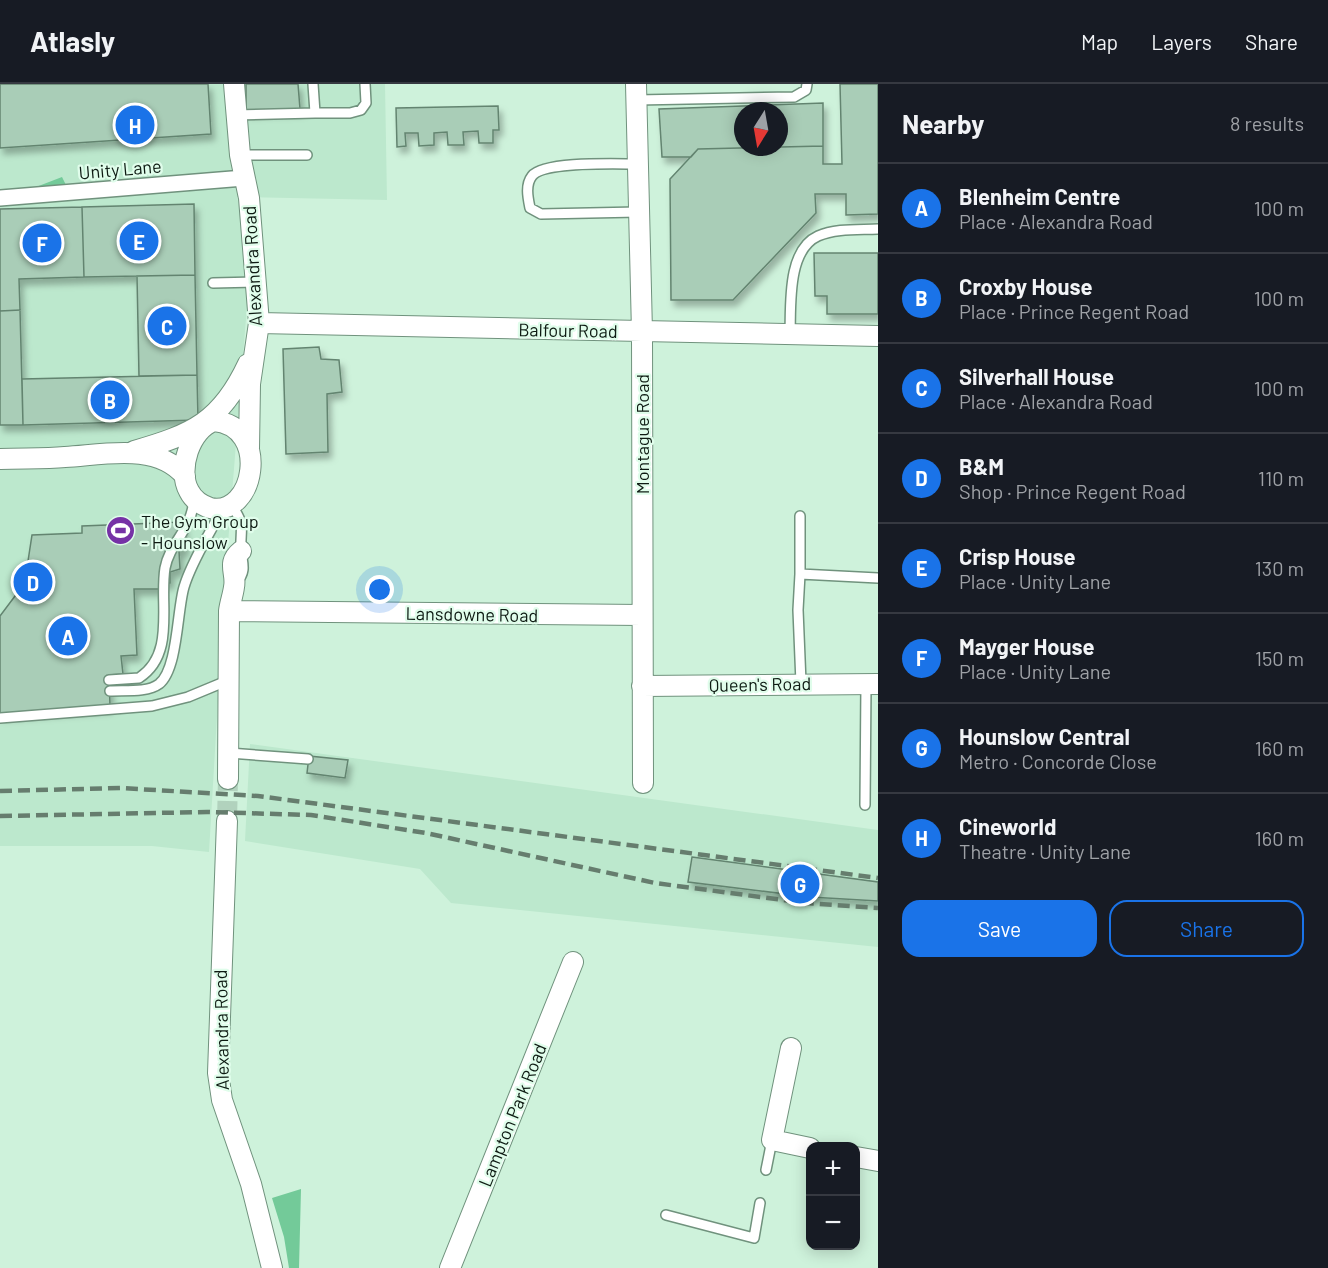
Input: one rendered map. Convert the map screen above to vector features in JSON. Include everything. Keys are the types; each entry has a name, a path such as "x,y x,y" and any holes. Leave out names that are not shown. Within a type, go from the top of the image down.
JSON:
{"street":[{"name":"Alexandra Road","path":"234,84 240,155 249,198 259,323 253,354 249,448"},
{"name":"Montague Road","path":"637,92 636,164 642,332 643,783"},
{"name":"Unity Lane","path":"0,198 244,178"},
{"name":"Balfour Road","path":"259,323 878,336"},
{"path":"184,476 193,439 227,402 253,354"},
{"path":"0,459 126,453 156,457 179,469 194,499 211,508 227,507 247,483 249,448 239,430 233,425 214,421 126,453"},
{"path":"228,779 229,611 235,584 231,570 233,559 241,551"},
{"name":"Lansdowne Road","path":"229,611 642,615"},
{"name":"Queen's Road","path":"642,686 872,684"},
{"name":"Alexandra Road","path":"226,821 218,1073 222,1100 251,1184 272,1268"},
{"name":"Lampton Park Road","path":"450,1268 573,962"},
{"path":"791,1048 772,1140 806,1147"},
{"path":"860,1158 878,1161"}],"lane":[{"path":"313,84 315,113"},
{"path":"235,115 350,113 361,110 366,103 365,84"},
{"path":"637,92 794,97 806,90 807,84"},
{"path":"240,155 307,155"},
{"path":"636,164 545,168 532,176 527,191 530,208 541,214 638,212"},
{"path":"790,333 794,275 804,248 820,235 878,229"},
{"path":"213,283 256,282"},
{"path":"109,680 139,678 155,662 163,633 165,569 174,549 189,526 194,499"},
{"path":"110,691 150,688 165,676 176,634 184,588 227,507 242,521 241,551"},
{"path":"800,516 798,610 801,683"},
{"path":"800,574 878,578"},
{"path":"0,718 152,706 188,698 229,680"},
{"path":"865,805 872,684"},
{"path":"229,753 308,759"},
{"path":"766,1170 772,1140"},
{"path":"666,1215 754,1238 760,1203"}],"shaded area":[{"path":"0,84 385,84 387,200 237,197 251,256 225,581 209,852 152,846 0,846"},
{"path":"250,744 878,830 878,947 451,903 420,869 245,841"}],"green space":[{"path":"62,177 67,187 35,188 36,187"},
{"path":"301,1189 299,1268 289,1268 284,1237 272,1198"}],"building":[{"path":"0,84 208,84 211,134 0,148"},
{"path":"246,84 298,84 300,109 246,111"},
{"path":"840,84 878,84 878,214 846,215 846,194 815,194 816,213 733,300 671,300 670,179 698,149 734,148 734,156 788,156 788,147 823,146 823,164 842,164"},
{"path":"823,103 823,146 788,147 788,104"},
{"path":"498,106 499,130 493,130 493,143 479,143 478,131 463,132 464,145 448,145 447,132 434,133 434,145 419,146 418,133 405,133 406,146 397,147 396,108"},
{"path":"734,106 734,148 698,149 691,157 662,157 659,109"},
{"path":"194,204 195,275 84,277 82,207"},
{"path":"82,207 84,277 19,279 20,310 0,311 0,209"},
{"path":"814,253 878,253 878,314 827,314 827,296 815,296"},
{"path":"195,275 197,375 139,376 137,276"},
{"path":"20,310 23,425 0,425 0,311"},
{"path":"319,347 321,359 339,360 342,392 327,394 328,452 286,454 283,349"},
{"path":"197,375 198,420 23,425 22,379"},
{"path":"183,522 185,550 179,551 180,569 170,572 170,583 160,583 160,589 134,589 137,655 121,656 123,674 109,675 110,706 0,714 0,616 18,592 26,574 32,535 82,533 82,526"},
{"path":"309,756 348,760 345,778 307,773"},
{"path":"692,857 878,882 878,901 810,897 688,882"}],"tunnel":[{"path":"227,821 228,779"}],"railway":[{"path":"0,791 120,788 258,796 878,878"},
{"path":"0,816 207,812 311,815 426,833 655,883 806,903 878,908"}],"place":[{"name":"Cineworld","path":"135,125"},
{"name":"Crisp House","path":"139,241"},
{"name":"Mayger House","path":"42,243"},
{"name":"Silverhall House","path":"167,326"},
{"name":"Croxby House","path":"110,400"},
{"name":"The Gym Group - Hounslow","path":"120,531"},
{"name":"B&M","path":"33,582"},
{"name":"Blenheim Centre","path":"68,636"},
{"name":"Hounslow Central","path":"800,884"}]}
